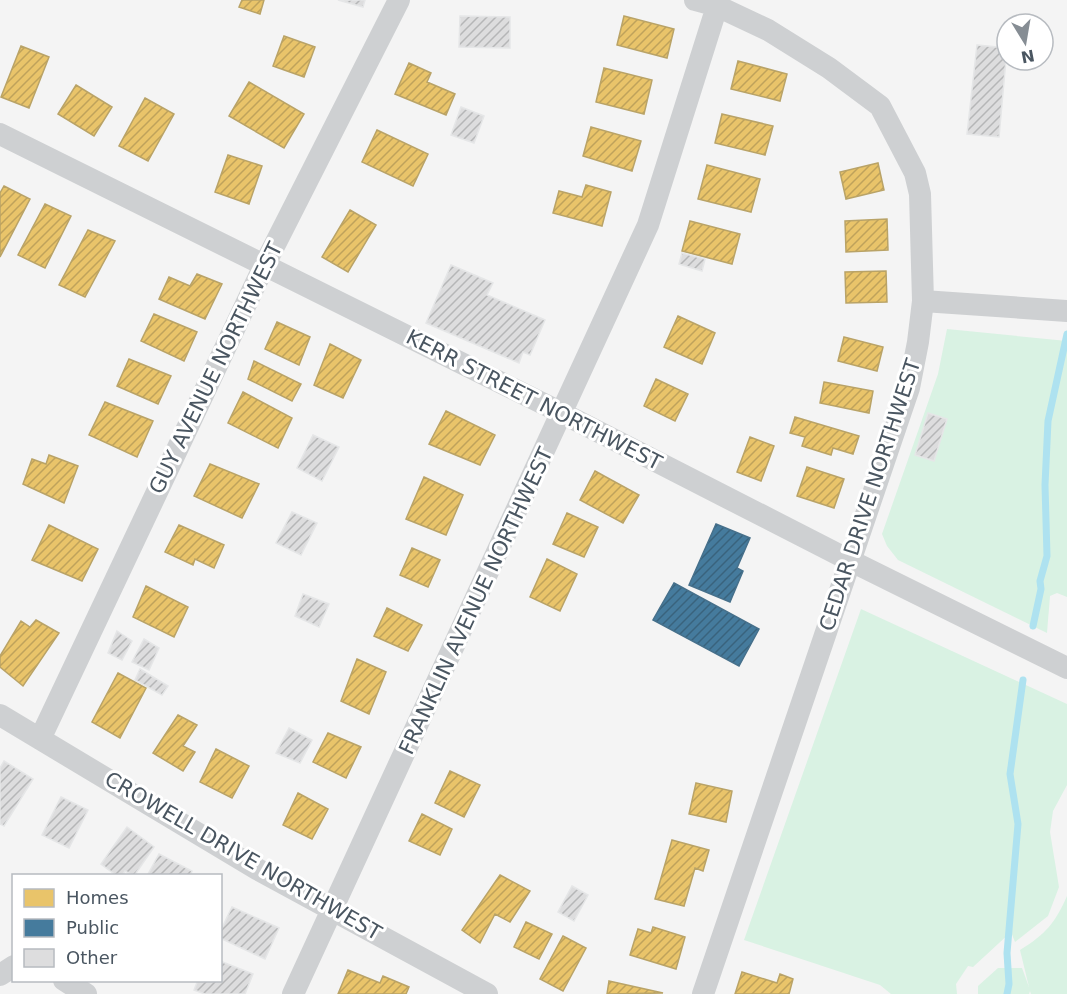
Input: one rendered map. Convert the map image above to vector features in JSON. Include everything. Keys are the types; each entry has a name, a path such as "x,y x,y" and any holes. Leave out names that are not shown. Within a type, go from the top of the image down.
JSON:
{"street":[{"name":"GUY AVENUE NORTHWEST","path":"40,739 264,266 399,0"},
{"name":"CEDAR DRIVE NORTHWEST","path":"695,0 718,3 768,30 829,68 880,106 915,173 920,194 923,301 909,388 703,994"},
{"name":"FRANKLIN AVENUE NORTHWEST","path":"293,994 648,225 718,3"},
{"name":"KERR STREET NORTHWEST","path":"0,134 562,413 849,560 1067,668"},
{"path":"923,301 1056,311"},
{"name":"CROWELL DRIVE NORTHWEST","path":"0,715 257,869 487,994"},
{"path":"66,982 86,994"}],"green space":[{"path":"947,329 1067,341 1067,597 1057,593 1050,596 1047,633 898,560 887,546 882,534 938,374"},
{"path":"861,609 1067,704 1067,785 1053,811 1050,832 1059,887 1048,916 1015,942 1011,932 973,967 968,966 956,984 957,994 891,994 880,985 744,940"},
{"path":"1067,896 1067,994 1031,994 1030,991 1029,994 978,994 978,986 998,968 1022,968 1029,987 1020,950 1037,939 1049,927"}],"building: Homes":[{"path":"242,0 264,0 260,14 239,7"},
{"path":"624,16 674,29 667,58 617,45"},
{"path":"284,36 315,47 304,77 273,66"},
{"path":"21,46 49,57 29,108 1,97"},
{"path":"738,61 787,74 780,101 731,89"},
{"path":"409,63 431,73 427,82 455,94 446,115 395,94"},
{"path":"604,68 652,80 644,114 596,102"},
{"path":"249,82 304,114 284,148 229,116"},
{"path":"76,85 112,107 94,136 58,114"},
{"path":"145,98 174,114 148,161 119,146"},
{"path":"722,114 773,126 765,155 715,143"},
{"path":"591,127 641,141 632,171 583,156"},
{"path":"377,130 428,154 413,186 362,162"},
{"path":"228,155 262,166 249,204 215,192"},
{"path":"878,163 884,190 846,199 840,172"},
{"path":"707,165 760,179 751,212 698,199"},
{"path":"586,185 611,192 602,226 553,213 559,191 582,197"},
{"path":"4,186 30,199 0,257 0,193"},
{"path":"45,204 71,216 45,268 18,255"},
{"path":"350,210 376,225 348,272 322,257"},
{"path":"887,219 888,250 846,252 845,221"},
{"path":"690,221 740,234 732,264 682,251"},
{"path":"88,230 115,241 85,297 59,285"},
{"path":"886,271 887,302 846,303 845,272"},
{"path":"197,274 222,284 205,319 159,299 169,277 190,286"},
{"path":"154,314 197,332 184,361 141,341"},
{"path":"678,316 715,333 702,364 664,347"},
{"path":"277,322 310,337 299,365 265,349"},
{"path":"844,337 883,347 877,371 838,361"},
{"path":"330,344 361,360 343,398 314,385"},
{"path":"129,359 171,376 158,404 117,386"},
{"path":"254,361 301,384 292,401 248,379"},
{"path":"656,379 688,394 675,421 644,406"},
{"path":"824,382 873,391 869,413 820,403"},
{"path":"243,392 292,418 278,448 228,423"},
{"path":"105,402 153,421 137,457 89,435"},
{"path":"446,411 495,435 480,465 429,444"},
{"path":"795,417 859,436 853,454 833,448 831,455 802,446 805,437 790,433"},
{"path":"750,437 774,446 761,481 737,472"},
{"path":"49,455 78,466 64,503 23,484 32,459 46,464"},
{"path":"210,464 259,484 242,518 194,496"},
{"path":"807,467 844,479 834,508 797,496"},
{"path":"595,471 639,495 623,523 580,500"},
{"path":"424,477 463,495 446,535 406,519"},
{"path":"567,513 598,527 584,557 553,544"},
{"path":"49,525 98,549 82,581 32,560"},
{"path":"179,525 224,545 214,568 195,559 193,565 165,552"},
{"path":"412,548 440,560 428,587 400,575"},
{"path":"547,559 577,574 560,611 530,597"},
{"path":"146,586 188,607 174,637 133,617"},
{"path":"387,608 422,625 408,651 374,636"},
{"path":"36,620 59,633 23,686 0,667 0,656 21,621 30,627"},
{"path":"357,659 386,672 369,714 341,701"},
{"path":"118,673 146,688 120,738 92,722"},
{"path":"178,715 197,725 183,746 195,752 183,771 153,753"},
{"path":"328,733 361,747 346,778 313,762"},
{"path":"216,749 249,766 232,798 200,782"},
{"path":"450,771 480,785 464,817 435,803"},
{"path":"696,783 732,791 726,822 689,814"},
{"path":"298,793 328,809 312,839 283,825"},
{"path":"422,814 452,829 440,855 409,841"},
{"path":"672,840 709,850 703,871 695,868 684,906 655,899"},
{"path":"500,875 530,891 510,922 495,914 480,943 462,930"},
{"path":"526,922 552,934 539,959 514,947"},
{"path":"653,927 685,937 676,969 630,955 638,929 651,933"},
{"path":"563,936 586,948 563,991 540,979"},
{"path":"348,970 380,983 383,976 409,987 406,994 338,994"},
{"path":"742,972 777,983 780,974 793,979 789,994 735,994"},
{"path":"609,981 663,993 607,994"}],"building: Public":[{"path":"716,524 750,538 737,568 743,571 730,602 689,585"},
{"path":"674,583 759,629 739,666 653,620"}],"building: Other":[{"path":"338,0 365,0 363,7"},
{"path":"460,16 510,17 510,48 459,47"},
{"path":"977,45 995,47 995,72 1005,72 999,137 967,134"},
{"path":"461,107 484,116 474,143 451,135"},
{"path":"682,253 705,259 702,271 679,264"},
{"path":"451,265 493,283 487,295 545,320 530,355 523,352 519,363 426,323"},
{"path":"928,413 947,419 934,461 915,455"},
{"path":"313,435 339,447 322,481 297,468"},
{"path":"292,512 317,523 301,555 276,543"},
{"path":"303,594 329,604 319,627 295,616"},
{"path":"117,631 132,641 122,660 108,653"},
{"path":"144,639 159,648 149,670 132,662"},
{"path":"140,669 168,686 162,695 135,680"},
{"path":"289,728 312,740 300,763 276,753"},
{"path":"4,761 33,779 4,826 0,824 0,768"},
{"path":"61,797 88,810 69,848 42,835"},
{"path":"127,827 154,847 135,874 125,871 123,874 114,874 101,864"},
{"path":"159,854 192,871 191,874 148,874"},
{"path":"572,886 588,895 574,921 558,912"},
{"path":"232,907 279,928 265,959 222,939 222,928"},
{"path":"222,962 253,974 245,994 205,994 194,990 197,982 222,982"}],"waterway":[{"path":"1033,626 1041,589 1040,581 1047,556 1045,485 1048,421 1067,334"},
{"path":"1007,994 1009,984 1007,953 1018,824 1010,774 1023,680"}]}
